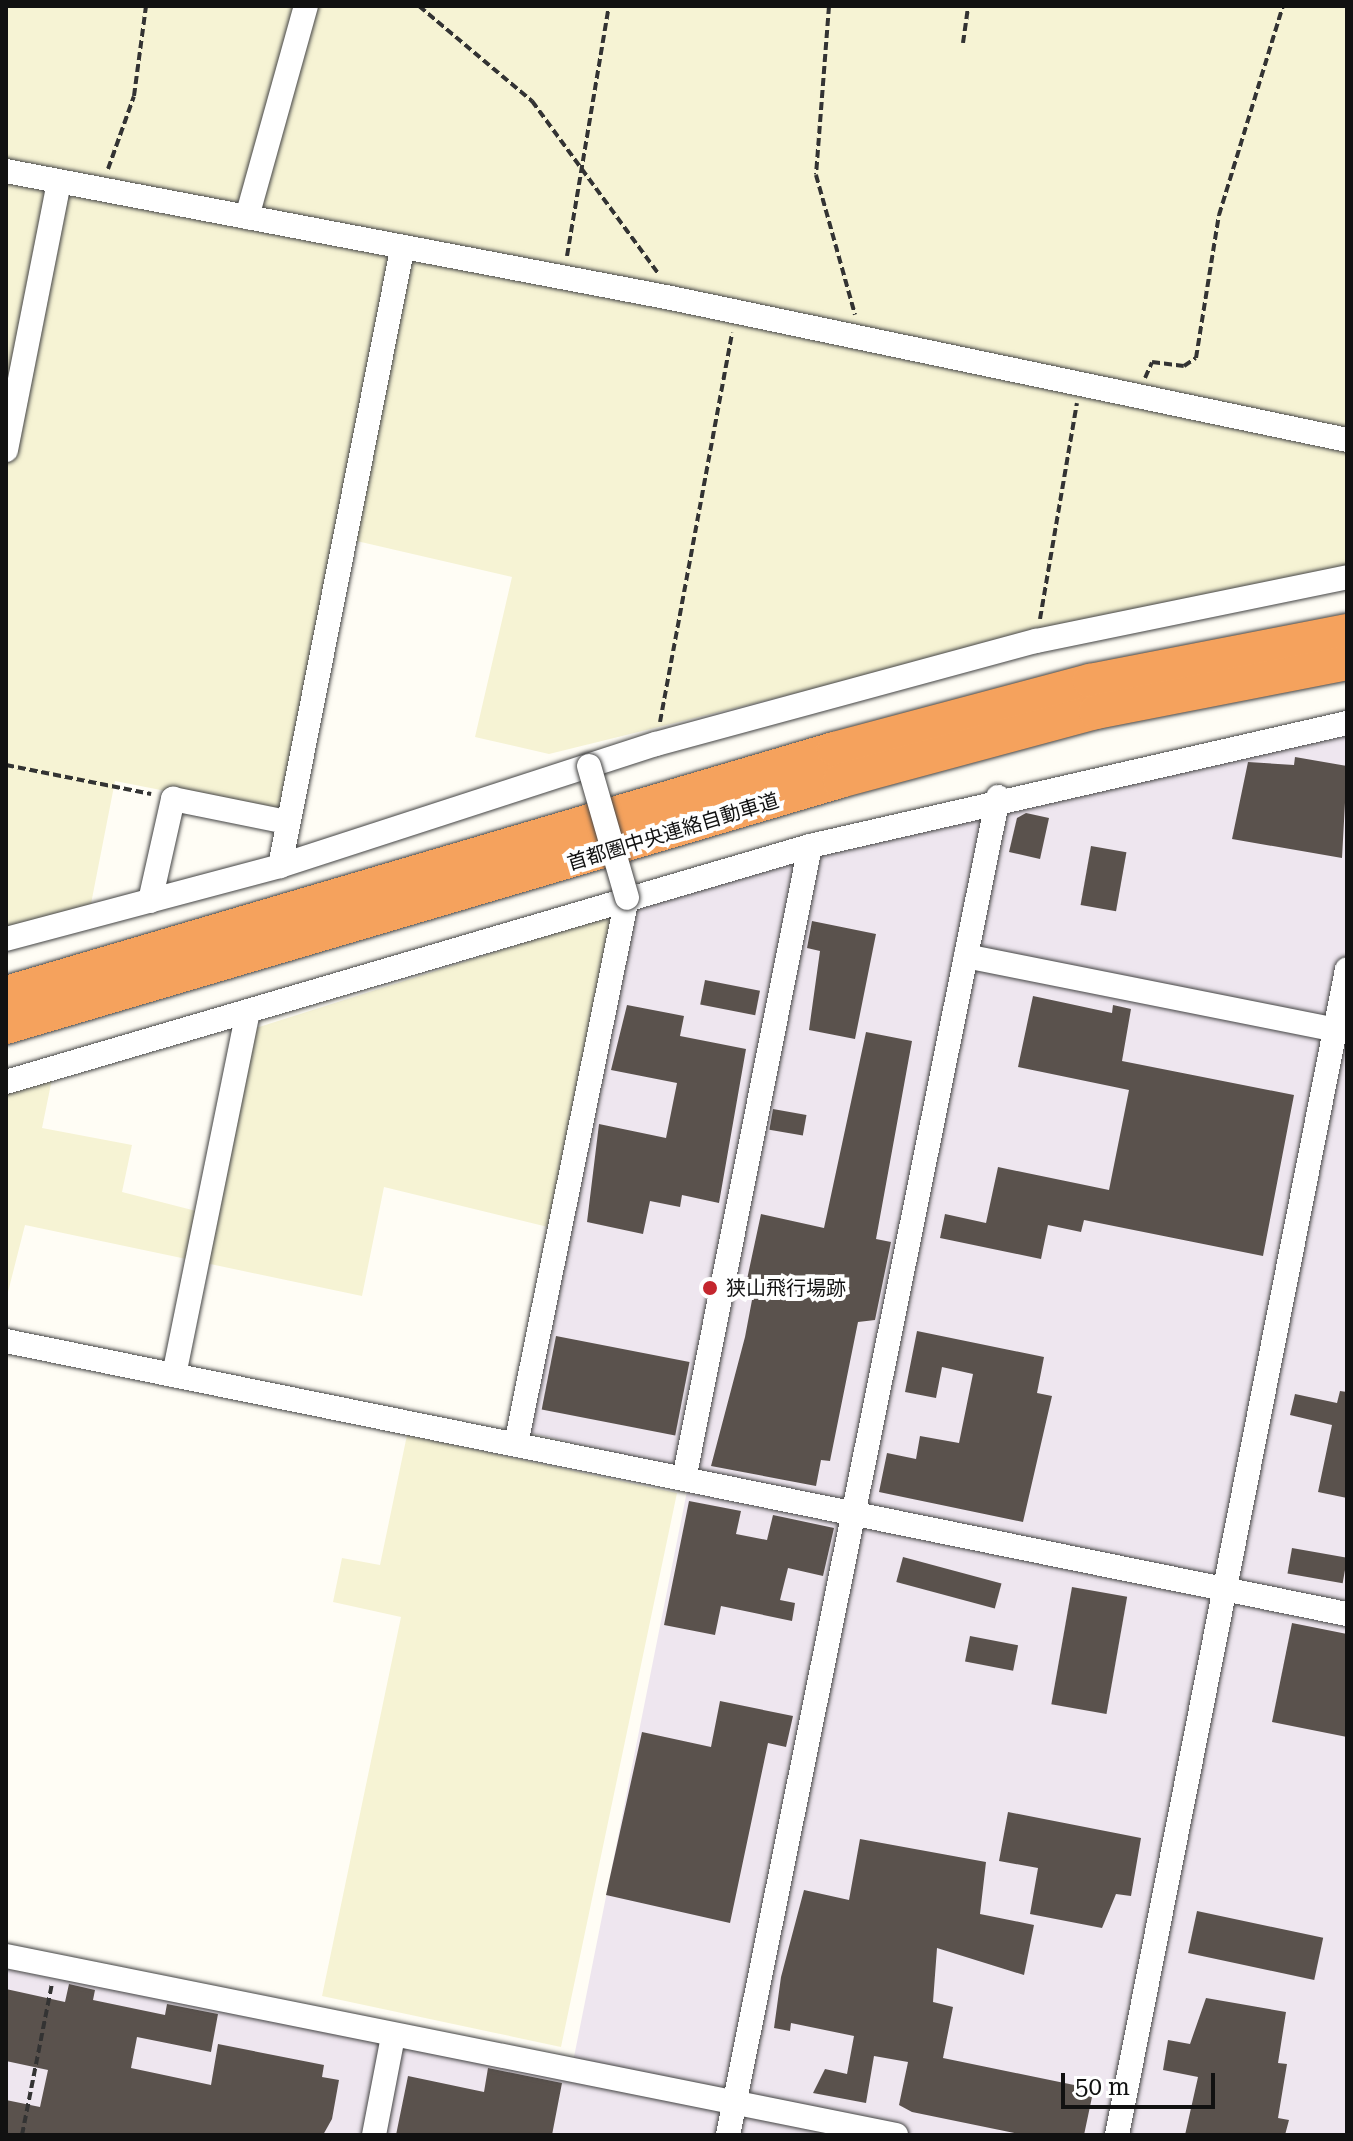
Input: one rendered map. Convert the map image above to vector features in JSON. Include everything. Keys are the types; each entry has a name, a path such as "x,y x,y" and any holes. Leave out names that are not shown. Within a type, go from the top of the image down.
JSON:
{"highway":[{"name":"首都圏中央連絡自動車道","path":"6,993 834,749 1090,681 1347,631"},
{"name":"首都圏中央連絡自動車道","path":"6,1027 840,781 1096,712 1347,663"}],"street":[{"path":"247,217 306,6"},
{"path":"6,171 402,250 671,298 1347,440"},
{"path":"6,450 59,182"},
{"path":"280,866 402,250"},
{"path":"6,939 280,866 656,744 1036,641 1347,577"},
{"path":"6,1082 247,1015 627,898 810,846 998,797 1347,723"},
{"path":"516,1444 627,898 589,766"},
{"path":"728,2135 998,797"},
{"path":"150,901 173,799 287,822"},
{"path":"684,1479 810,846"},
{"path":"966,956 1341,1030"},
{"path":"1117,2135 1341,1030 1347,969"},
{"path":"174,1375 247,1015"},
{"path":"6,1341 1347,1614"},
{"path":"6,1956 733,2106 896,2135"},
{"path":"374,2135 393,2036"}],"path":[{"path":"100,190 134,96 146,6"},
{"path":"419,6 532,101 585,181 671,298"},
{"path":"563,280 585,181 609,6"},
{"path":"829,6 816,175 843,257 858,337"},
{"path":"963,43 968,6"},
{"path":"1140,396 1152,362 1184,366 1196,358 1219,215 1283,6"},
{"path":"656,744 736,313"},
{"path":"1036,641 1080,384"},
{"path":"6,765 173,799"},
{"path":"22,2135 55,1966"}],"shaded area":[{"path":"6,6 1347,6 1347,584 1052,630 549,754 475,737 512,577 335,536 282,814 115,781 90,909 6,931"},
{"path":"1347,733 1347,2135 6,2135 6,1969 570,2077 691,1471 527,1432 632,909 819,850"},
{"path":"618,913 552,1228 384,1187 362,1296 25,1225 6,1300 6,1093 52,1079 42,1128 132,1145 122,1192 200,1212 256,1028"},
{"path":"407,1435 677,1493 561,2047 322,1996 401,1617 333,1602 342,1558 380,1565"}],"building":[{"path":"1295,757 1347,766 1342,858 1232,839 1248,762 1294,765"},
{"path":"1026,813 1049,818 1040,859 1009,852 1017,818"},
{"path":"1091,846 1126,852 1116,911 1081,905"},
{"path":"812,921 876,934 855,1039 809,1030 820,951 807,948"},
{"path":"705,980 760,991 755,1015 700,1005"},
{"path":"1033,996 1112,1013 1113,1005 1131,1009 1122,1061 1294,1095 1263,1256 1084,1220 1081,1232 1048,1225 1041,1259 940,1238 945,1214 986,1223 998,1167 1109,1190 1129,1090 1018,1067"},
{"path":"627,1005 684,1016 680,1036 746,1049 719,1203 682,1195 680,1207 650,1201 643,1234 587,1222 599,1124 666,1138 677,1083 611,1070"},
{"path":"866,1032 912,1041 876,1239 891,1242 875,1320 858,1322 830,1461 821,1460 816,1486 711,1466 745,1337 752,1300 743,1298 761,1214 824,1228"},
{"path":"773,1109 806,1115 803,1136 769,1130"},
{"path":"917,1331 1044,1357 1037,1393 1052,1396 1023,1522 879,1492 887,1453 916,1459 920,1436 959,1443 973,1374 942,1367 936,1398 905,1392"},
{"path":"556,1336 690,1362 675,1436 542,1410"},
{"path":"1340,1391 1347,1392 1347,1498 1318,1492 1332,1425 1290,1415 1295,1394 1337,1403"},
{"path":"689,1501 741,1511 736,1534 767,1540 773,1515 834,1528 823,1576 788,1568 780,1600 795,1603 792,1621 721,1606 715,1635 664,1625"},
{"path":"1292,1548 1347,1558 1343,1583 1287,1574"},
{"path":"903,1557 1002,1583 995,1609 896,1582"},
{"path":"1072,1587 1127,1597 1106,1714 1051,1704"},
{"path":"1292,1623 1347,1634 1347,1737 1272,1722"},
{"path":"970,1636 1018,1645 1013,1671 965,1662"},
{"path":"720,1701 793,1716 786,1747 768,1743 730,1923 606,1895 642,1732 711,1747"},
{"path":"1008,1812 1141,1838 1131,1896 1116,1894 1102,1928 1030,1914 1038,1868 999,1861"},
{"path":"860,1839 986,1862 980,1914 1034,1925 1024,1975 937,1948 933,2002 953,2007 943,2058 1079,2086 1077,2094 1092,2097 1084,2135 1024,2135 912,2112 899,2105 908,2062 874,2056 866,2103 813,2093 825,2069 847,2074 854,2036 791,2023 790,2031 774,2028 781,1977 804,1890 849,1900"},
{"path":"1197,1911 1323,1938 1314,1980 1188,1953"},
{"path":"69,1984 95,1990 93,2000 165,2015 167,2004 218,2014 211,2052 137,2037 131,2068 211,2085 218,2044 324,2065 322,2077 339,2080 332,2119 323,2135 6,2135 6,2100 40,2107 48,2070 6,2061 6,1989 65,2002"},
{"path":"1206,1998 1286,2012 1278,2063 1287,2064 1278,2118 1289,2120 1285,2135 1185,2135 1198,2077 1163,2070 1168,2040 1190,2044"},
{"path":"488,2068 562,2083 552,2135 396,2135 408,2076 484,2092"}],"place":[{"name":"狭山飛行場跡","path":"710,1288"}]}
